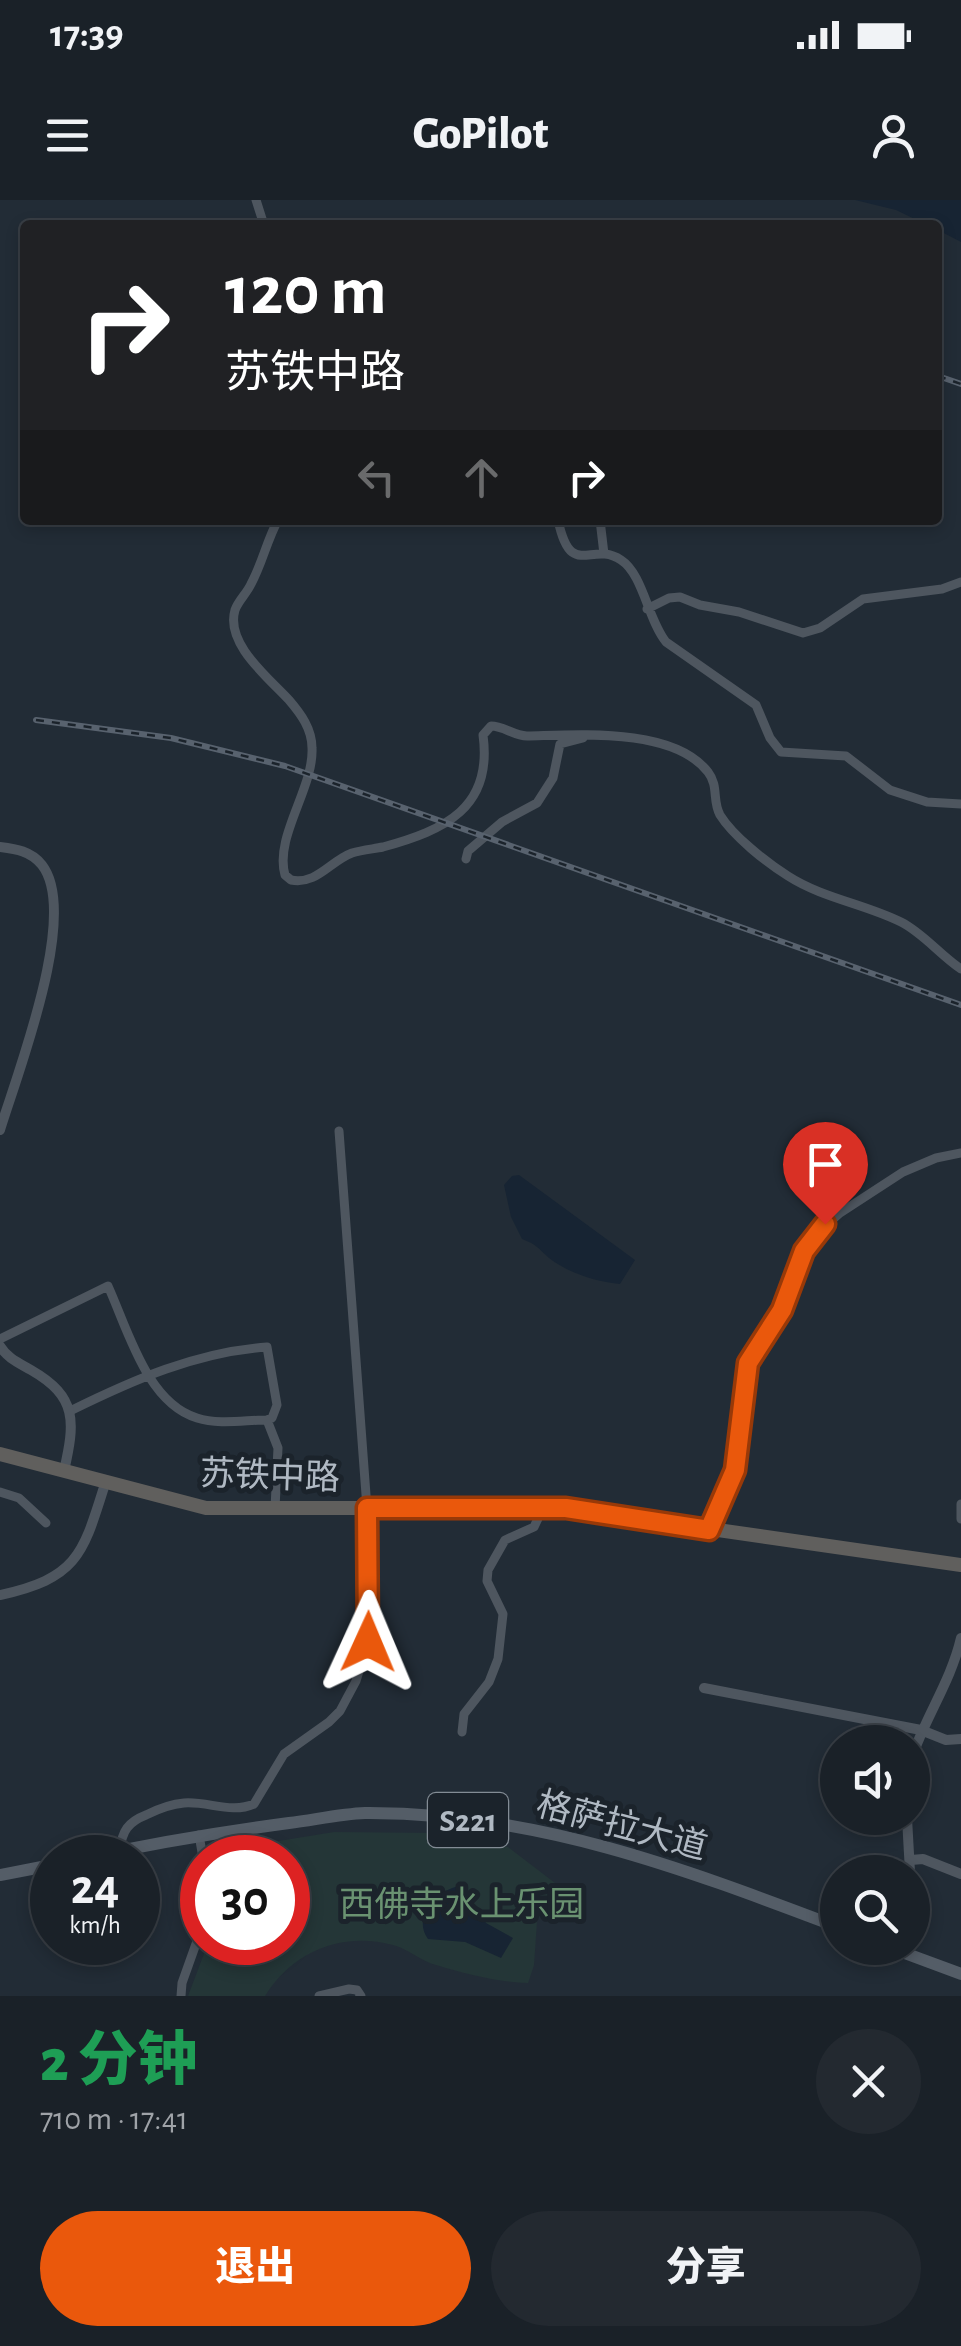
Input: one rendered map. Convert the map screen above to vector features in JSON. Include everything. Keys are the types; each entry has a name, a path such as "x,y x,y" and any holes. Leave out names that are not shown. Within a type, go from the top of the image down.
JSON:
{"highway":[{"name":"苏铁中路","path":"0,1454 206,1508 566,1508 961,1565"}],"main road":[{"name":"格萨拉大道","path":"200,1835 363,1813 482,1822 553,1832 676,1866 820,1920"},
{"path":"0,1875 30,1869"},
{"path":"930,1962 961,1974"}],"street":[{"path":"276,525 250,588 236,606 234,621 244,650 302,716 312,740 306,785 284,858 285,875 291,880 309,880 351,853 418,836 455,817 470,804 484,774 483,735 487,728 496,726 524,736 596,736 672,746 686,752 711,776 717,790 718,811 728,825 783,873 808,887 906,924 961,968"},
{"path":"559,525 564,544 570,550 587,556 604,554 625,562 666,642 756,704 770,738 782,752 846,756 890,790 927,802 961,804"},
{"path":"601,525 604,554"},
{"path":"646,609 680,597 803,632 820,628 863,599 942,589 961,582"},
{"path":"467,854 502,822 537,803 553,778 560,744 596,736"},
{"path":"0,847 16,849 40,862 50,883 54,922 49,965 0,1130"},
{"path":"124,1835 135,1819 163,1807 185,1803 235,1809 254,1804 284,1754 340,1711 356,1681 368,1642 367,1508 339,1132"},
{"path":"709,1530 735,1470 748,1363 782,1310 792,1278 813,1237 840,1213 903,1172 936,1158 961,1153"},
{"path":"64,1471 70,1411 57,1387 14,1361 0,1342 108,1286 148,1373 164,1398 196,1418 213,1421 272,1418 276,1405 266,1347 240,1349 148,1373 70,1411"},
{"path":"267,1420 278,1448 275,1508"},
{"path":"0,1595 41,1584 62,1572 80,1554 105,1484"},
{"path":"0,1492 30,1506 46,1523"},
{"path":"961,1504 961,1519"},
{"path":"462,1732 464,1714 490,1682 498,1659 503,1614 486,1581 488,1570 505,1540 534,1528 544,1508"},
{"path":"924,1725 946,1686 961,1638"},
{"path":"704,1688 895,1725"},
{"path":"930,1734 946,1740 961,1739"},
{"path":"930,1862 961,1874"},
{"path":"180,1996 188,1965"},
{"path":"319,1996 350,1988 361,1996"}],"green space":[{"name":"西佛寺水上乐园","path":"334,1832 440,1833 508,1847 555,1883 537,1922 534,1965 528,1983 470,1974 374,1941 337,1943 310,1954 310,1836"},
{"name":"西佛寺水上乐园","path":"200,1965 293,1965 265,1996 188,1996"}],"water":[{"path":"855,200 961,200 961,242 942,232 942,220 917,220 896,210"},
{"path":"519,1175 635,1260 620,1284 574,1272 522,1239 511,1217 504,1185 512,1176"},
{"path":"462,1886 486,1923 513,1938 501,1958 465,1942 428,1939 423,1922 430,1905 445,1892"}],"railway":[{"path":"942,377 961,384"},
{"path":"36,720 171,738 285,766 961,1005"}],"route":[{"path":"368,1642 367,1508 566,1508 709,1530 735,1470 748,1363 782,1310 804,1251 825,1224"}]}
